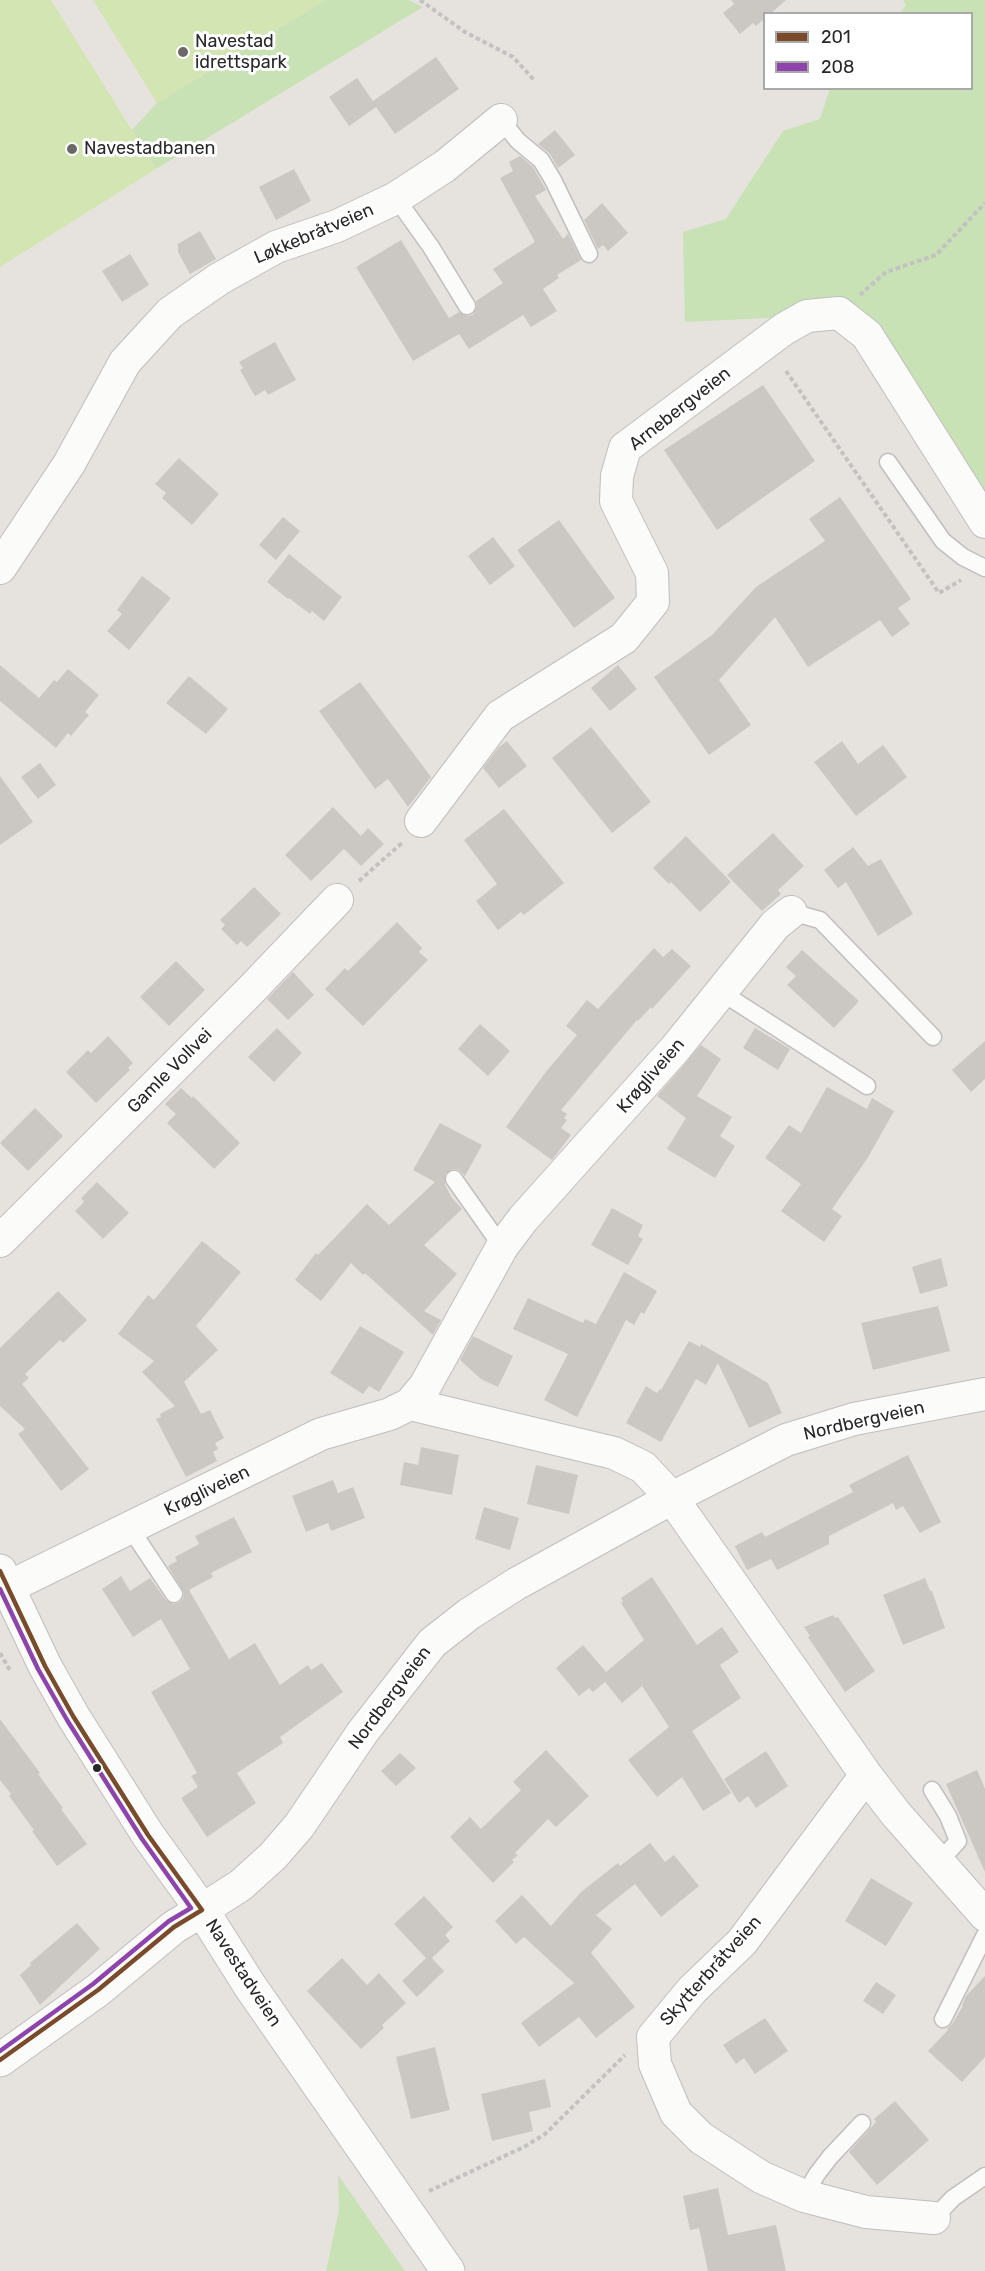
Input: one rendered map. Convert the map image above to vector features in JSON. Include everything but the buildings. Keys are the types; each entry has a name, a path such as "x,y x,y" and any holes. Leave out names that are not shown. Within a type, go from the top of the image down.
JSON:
{"street":[{"name":"Løkkebråtveien","path":"0,568 69,464 125,362 170,313 219,279 276,247 337,226 396,198 446,166 501,120"},
{"path":"839,313 867,335 985,522"},
{"name":"Arnebergveien","path":"421,821 501,716 624,638 653,602 652,573 616,501 617,476 625,448 784,329 807,316 839,313"},
{"name":"Gamle Vollvei","path":"0,1241 338,900"},
{"name":"Krøgliveien","path":"3,1580 130,1528 321,1434 390,1414 410,1404 424,1386 502,1247 523,1219 675,1050 775,925 791,912"},
{"name":"Nordbergveien","path":"0,2060 98,1990 174,1927 241,1885 273,1856 292,1833 362,1733 432,1643 469,1614 516,1584 672,1498 786,1440 854,1419 985,1394"},
{"path":"410,1404 614,1454 643,1467 672,1498 866,1775 896,1814 985,1915"},
{"name":"Navestadveien","path":"3,1580 45,1666 148,1835 202,1910 250,1986 448,2271"},
{"name":"Skytterbråtveien","path":"866,1775 742,1942 692,1990 653,2037 655,2064 676,2113 701,2138 761,2177 804,2196 866,2212 934,2218"}],"lane":[{"path":"501,120 518,141 541,160 589,254"},
{"path":"396,198 431,247 467,306"},
{"path":"888,462 943,541 963,557 983,568"},
{"name":"Krøgliveien","path":"791,912 820,920 933,1037"},
{"path":"721,992 867,1086"},
{"path":"454,1179 502,1247"},
{"path":"130,1528 174,1594"},
{"path":"932,1790 948,1816 958,1841 938,1863"},
{"path":"943,2019 985,1935"},
{"path":"804,2196 823,2166 862,2123"},
{"path":"934,2218 953,2198 985,2176"}],"path":[{"path":"420,0 465,32 513,57 534,80"},
{"path":"839,313 886,272 936,255 985,202"},
{"path":"786,370 939,593 983,568"},
{"path":"338,900 399,846 421,821"},
{"path":"431,2200 427,2192 524,2147 545,2134 624,2056 653,2037"}],"green space":[{"name":"Navestadbanen","path":"0,0 51,0 156,169 0,267"},
{"name":"Navestad idrettspark","path":"93,0 325,0 157,103"},
{"path":"325,0 408,0 423,7 156,169 132,130 157,103"},
{"path":"903,0 985,0 985,522 867,335 807,316 685,322 683,232 726,219 783,131 820,119 830,90 973,90 973,12 900,12 906,6"},
{"path":"338,2175 405,2271 326,2271 339,2210"}],"transit line":[{"name":"201","path":"0,1571 45,1666 73,1716 148,1835 202,1910 174,1927 98,1990 0,2060"},
{"name":"208","path":"0,1589 38,1669 67,1720 142,1839 191,1908 169,1921 93,1984 0,2051"}],"place":[{"name":"Navestad idrettspark","path":"183,52"},
{"name":"Navestadbanen","path":"72,149"}]}
